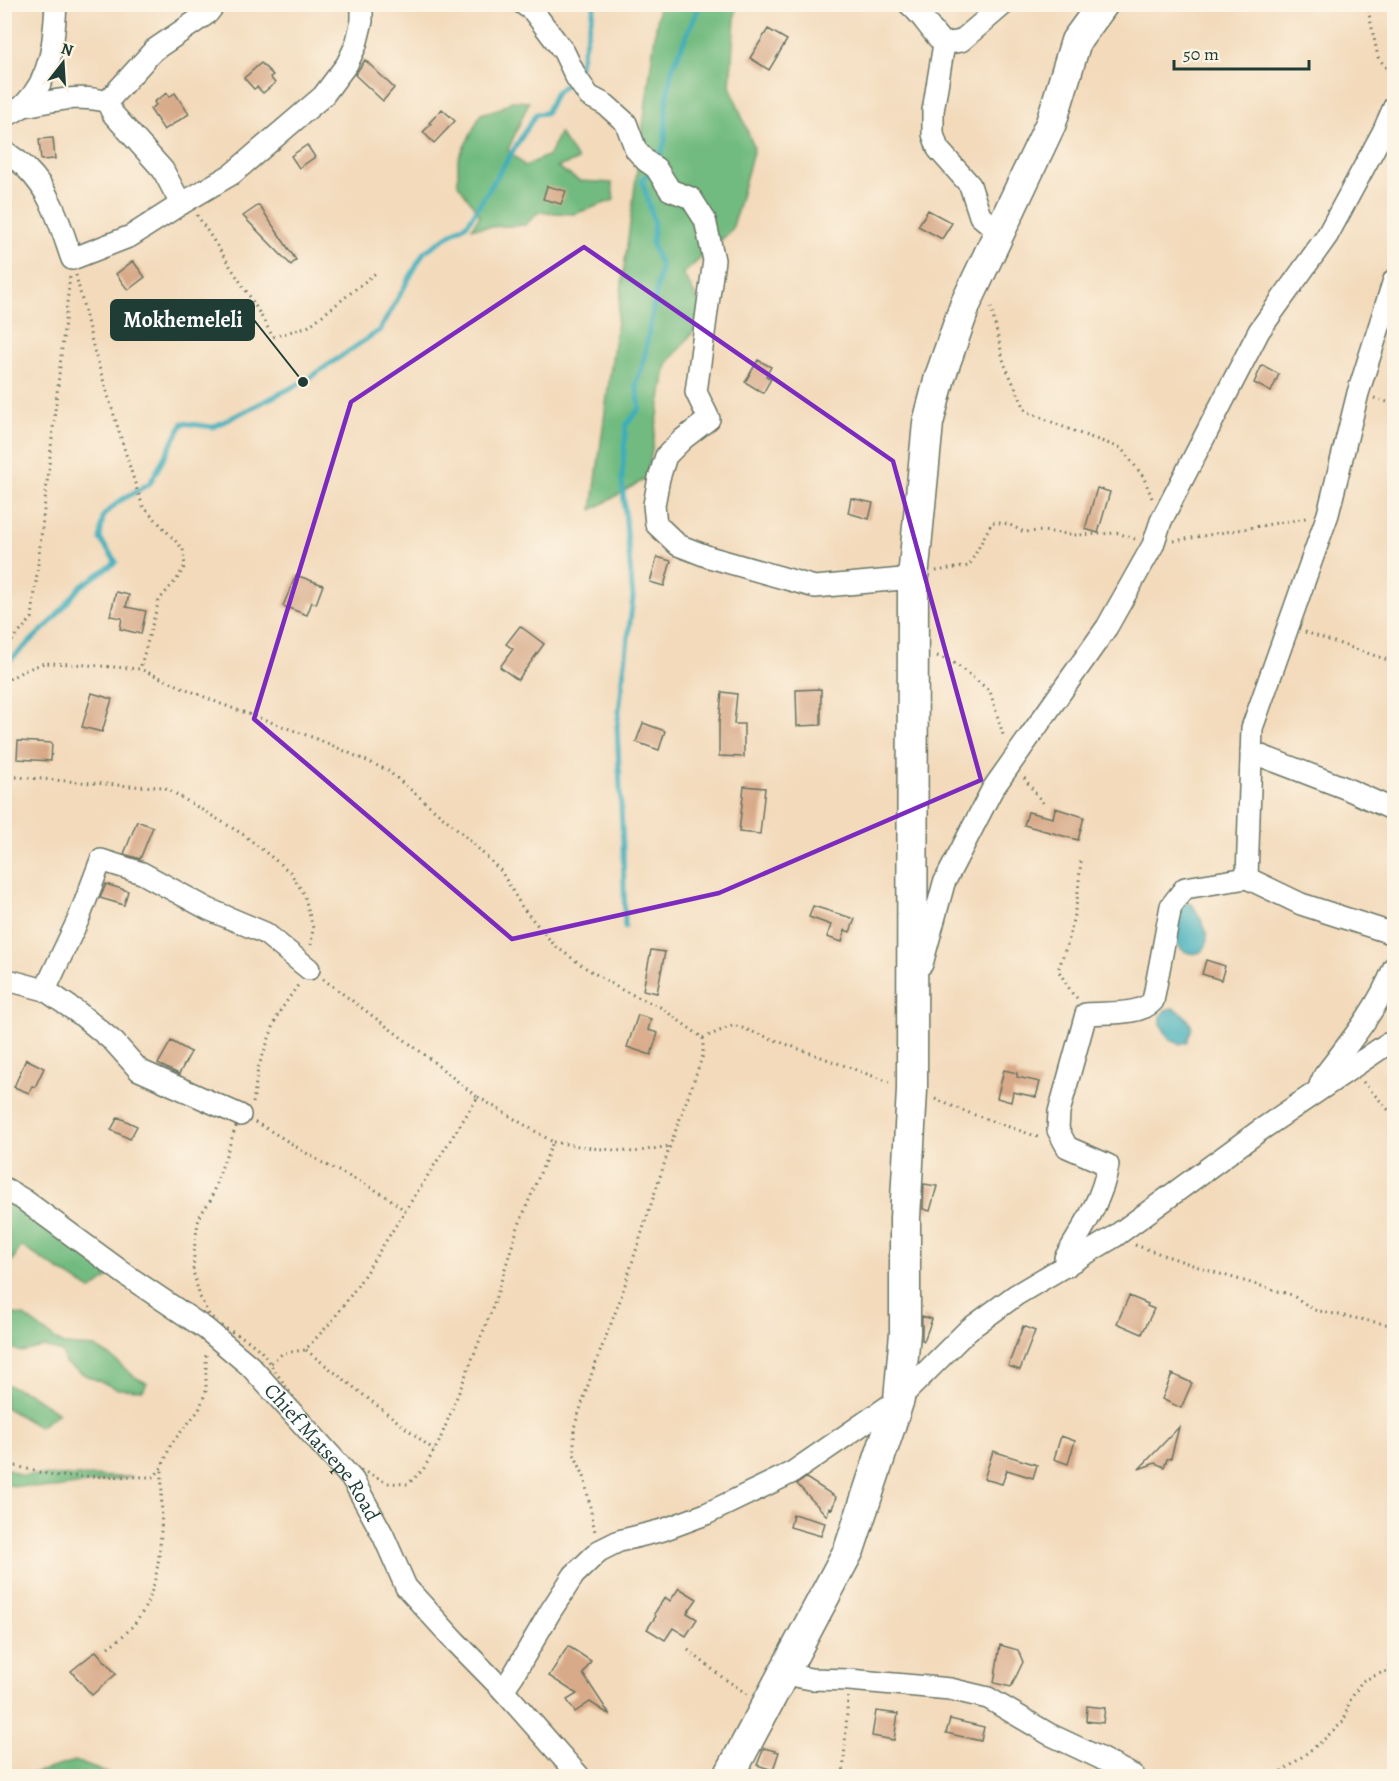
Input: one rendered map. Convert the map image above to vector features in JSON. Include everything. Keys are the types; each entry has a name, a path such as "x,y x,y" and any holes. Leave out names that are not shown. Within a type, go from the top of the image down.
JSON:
{"street":[{"path":"23,106 42,82 54,44 56,4"},
{"path":"107,102 154,50 208,13 215,4"},
{"path":"4,151 27,169 44,188 59,220 72,259 130,236 232,174 323,96 347,64 356,45 362,21 362,4"},
{"path":"523,4 533,11 564,52 576,77 589,96 606,105 626,123 636,150 656,168 670,190 691,198 705,220 714,260 696,392 709,419 666,456 654,504 656,524 678,546 815,587 913,578"},
{"path":"909,4 944,44"},
{"path":"944,44 961,41 1004,4"},
{"path":"729,1776 849,1550 899,1399 905,1334 905,1218 912,1090 913,578 928,423 940,377 966,303 1051,123 1076,41 1103,4"},
{"path":"944,44 933,111 933,134 938,149 970,185 980,216 999,232"},
{"path":"4,117 23,106 62,100 96,99 107,102 113,114 164,170 181,204"},
{"path":"912,968 922,964 944,883 992,790 1107,627 1153,545 1161,521 1259,331 1327,236 1395,107"},
{"path":"1246,878 1252,728 1328,514 1358,393 1395,280"},
{"path":"1251,752 1395,810"},
{"path":"45,990 79,918 101,860 142,873 208,909 265,933 309,969"},
{"path":"1067,1266 1065,1258 1085,1225 1106,1179 1108,1165 1067,1148 1058,1130 1059,1112 1086,1014 1137,1011 1148,1007 1153,1001 1171,906 1179,894 1185,888 1246,878 1301,904 1395,934"},
{"path":"1317,1091 1324,1076 1368,1016 1395,967"},
{"path":"4,979 45,990 80,1014 114,1042 139,1070 246,1112"},
{"path":"503,1690 574,1575 599,1551 620,1541 663,1530 706,1514 793,1472 899,1399 968,1330 1016,1295 1113,1237 1259,1131 1387,1044 1395,1042"},
{"name":"Chief Matsepe Road","path":"4,1188 206,1329 249,1366 353,1480 383,1535 406,1587 503,1690 579,1776"},
{"path":"784,1674 811,1679 950,1689 988,1698 1049,1734 1134,1776"},
{"path":"1098,1757 1107,1776"}],"path":[{"path":"1367,4 1378,57 1395,79"},
{"path":"181,204 195,212 273,337 309,326 377,272"},
{"path":"4,650 32,618 72,259"},
{"path":"72,259 94,350 143,506 183,549 185,566 159,600 140,669"},
{"path":"989,300 1004,363 1026,411 1121,448 1143,476 1161,521"},
{"path":"913,578 932,572 969,566 992,522 1008,524 1024,532 1043,531 1076,535 1118,533 1153,545 1328,514"},
{"path":"1288,627 1395,662"},
{"path":"912,648 953,662 990,691 1012,762 1043,803"},
{"path":"4,682 44,663 74,663 140,669 221,704 320,740 387,770 461,832 501,871 522,907 555,946 620,989 660,1008 703,1038"},
{"path":"4,776 164,787 244,835 290,872 304,894 313,927 309,969 278,1014 258,1068 246,1112 210,1201 200,1217 195,1241 194,1271 200,1297 209,1315 223,1327 246,1339 261,1351 312,1424 356,1468 389,1483 408,1484 423,1470 439,1442 493,1307 518,1227 553,1142"},
{"path":"1081,861 1077,901 1059,970 1072,993 1083,1005 1086,1014"},
{"path":"309,969 478,1097 553,1142 634,1152 670,1146"},
{"path":"703,1038 734,1025 1067,1148"},
{"path":"599,1551 584,1476 574,1454 574,1428 703,1055 703,1038"},
{"path":"1350,1069 1395,1116"},
{"path":"270,1363 283,1353 306,1350 332,1321 356,1288 478,1097"},
{"path":"246,1112 276,1134 325,1164 364,1183 405,1211"},
{"path":"1113,1237 1210,1271 1292,1295 1314,1310 1390,1325 1395,1322"},
{"path":"4,1463 55,1476 154,1477 162,1467 171,1444 199,1410 206,1391 206,1329"},
{"path":"306,1350 434,1450"},
{"path":"108,1647 133,1626 144,1610 152,1587 160,1545 162,1467"},
{"path":"688,1650 722,1677 766,1706"},
{"path":"1278,1776 1322,1742 1344,1721 1349,1702 1362,1681 1386,1671 1395,1654"},
{"path":"843,1776 849,1680"}],"highlighted area":[{"path":"584,247 893,461 981,780 719,893 512,939 254,719 351,402"}],"green space":[{"path":"659,5 736,5 730,86 754,148 732,230 683,274 707,315 667,364 647,478 592,510"},
{"path":"511,101 529,102 508,150 525,166 549,155 559,133 578,160 557,167 579,181 612,183 614,200 574,214 539,212 525,225 472,228 480,215 458,184 458,159 481,114 501,108"},
{"path":"4,1196 30,1213 110,1276 91,1290 21,1246 5,1273"},
{"path":"5,1312 24,1316 63,1345 95,1347 135,1377 147,1383 143,1390 118,1389 87,1376 65,1363 62,1352 44,1347 21,1352 5,1345"},
{"path":"5,1384 28,1393 59,1413 39,1427 5,1407"},
{"path":"4,1467 20,1475 133,1477 54,1488 5,1485"},
{"path":"75,1761 111,1776 24,1776"}],"water":[{"path":"1184,903 1192,904 1206,934 1206,945 1197,953 1184,951 1175,938 1176,918"},
{"path":"1172,1008 1187,1018 1191,1025 1187,1042 1180,1044 1170,1040 1161,1025 1161,1016 1165,1010"}],"building":[{"path":"768,29 787,40 769,70 750,58"},
{"path":"365,60 394,88 383,101 355,75"},
{"path":"261,63 273,75 270,77 275,83 263,93 257,87 254,89 244,78"},
{"path":"167,93 169,97 175,93 189,114 164,130 150,109 156,105 154,102"},
{"path":"442,109 455,121 434,143 423,132"},
{"path":"53,138 55,159 41,160 39,139"},
{"path":"307,145 315,157 299,168 291,156"},
{"path":"547,186 566,191 561,204 543,199"},
{"path":"259,205 296,260 291,265 243,216"},
{"path":"928,210 952,223 942,239 918,226"},
{"path":"133,261 145,277 128,290 116,274"},
{"path":"758,360 771,367 766,376 771,379 763,393 745,382"},
{"path":"1262,365 1279,374 1271,392 1254,383"},
{"path":"1097,488 1110,492 1098,533 1085,529"},
{"path":"851,498 873,503 869,519 848,513"},
{"path":"657,557 671,561 664,586 650,582"},
{"path":"296,575 323,585 316,604 312,602 307,615 283,606"},
{"path":"116,592 129,595 126,607 146,611 141,634 120,629 122,618 110,616"},
{"path":"520,626 544,644 518,680 500,667 513,649 506,644"},
{"path":"821,689 821,725 797,726 796,690"},
{"path":"722,692 737,694 734,724 744,724 744,757 719,756"},
{"path":"92,693 112,699 102,732 82,727"},
{"path":"643,723 665,731 659,750 636,742"},
{"path":"18,741 52,743 51,761 17,759"},
{"path":"744,786 765,788 760,834 739,832"},
{"path":"1055,808 1084,817 1078,840 1024,825 1028,812 1053,818"},
{"path":"137,821 153,827 140,859 124,854"},
{"path":"106,884 128,891 124,905 100,898"},
{"path":"813,906 855,919 850,932 845,930 842,942 827,937 831,925 809,917"},
{"path":"651,950 665,952 657,993 643,990"},
{"path":"1206,960 1225,966 1221,980 1202,974"},
{"path":"638,1015 651,1019 648,1030 658,1033 651,1055 627,1047"},
{"path":"171,1041 191,1052 179,1074 158,1064"},
{"path":"26,1059 44,1068 35,1087 32,1086 29,1093 14,1087"},
{"path":"1004,1070 1017,1073 1017,1077 1040,1082 1036,1097 1013,1092 1011,1102 997,1098"},
{"path":"118,1117 137,1126 130,1139 111,1130"},
{"path":"924,1184 937,1186 930,1211 923,1209"},
{"path":"1129,1296 1154,1309 1142,1334 1117,1323"},
{"path":"922,1316 932,1319 924,1341 922,1340"},
{"path":"1023,1326 1035,1331 1020,1370 1008,1366"},
{"path":"1172,1374 1192,1383 1181,1408 1162,1399"},
{"path":"1179,1427 1171,1458 1167,1459 1164,1467 1155,1463 1139,1469"},
{"path":"1061,1436 1075,1441 1068,1464 1054,1459"},
{"path":"993,1451 1037,1465 1033,1478 1007,1470 1002,1484 984,1479"},
{"path":"806,1478 836,1497 827,1516 797,1484"},
{"path":"793,1514 825,1523 821,1536 790,1527"},
{"path":"679,1588 697,1599 687,1613 697,1619 686,1636 673,1628 665,1640 647,1629 665,1597 670,1601"},
{"path":"1000,1645 1018,1650 1023,1662 1011,1687 994,1683"},
{"path":"568,1646 591,1661 583,1674 610,1715 590,1702 575,1712 567,1700 577,1694 549,1676"},
{"path":"96,1651 116,1674 92,1695 71,1671"},
{"path":"1087,1706 1105,1708 1103,1723 1086,1721"},
{"path":"876,1711 898,1714 894,1740 872,1736"},
{"path":"950,1719 984,1727 981,1741 946,1733"},
{"path":"764,1748 779,1752 773,1770 757,1765"}],"waterway":[{"path":"579,67 595,4"},
{"path":"658,163 665,141 666,106 672,69 700,4"},
{"path":"4,666 52,621 80,587 116,562 100,539 103,516 118,502 150,483 183,423 213,427 303,382 380,330 424,252 468,223 536,114 546,113 556,92 572,80"},
{"path":"625,927 617,727 633,598 622,480 626,425 640,408 636,384 643,364 661,266 652,244 654,222 642,179 653,171"}],"place":[{"name":"Mokhemeleli","path":"303,382"}]}
